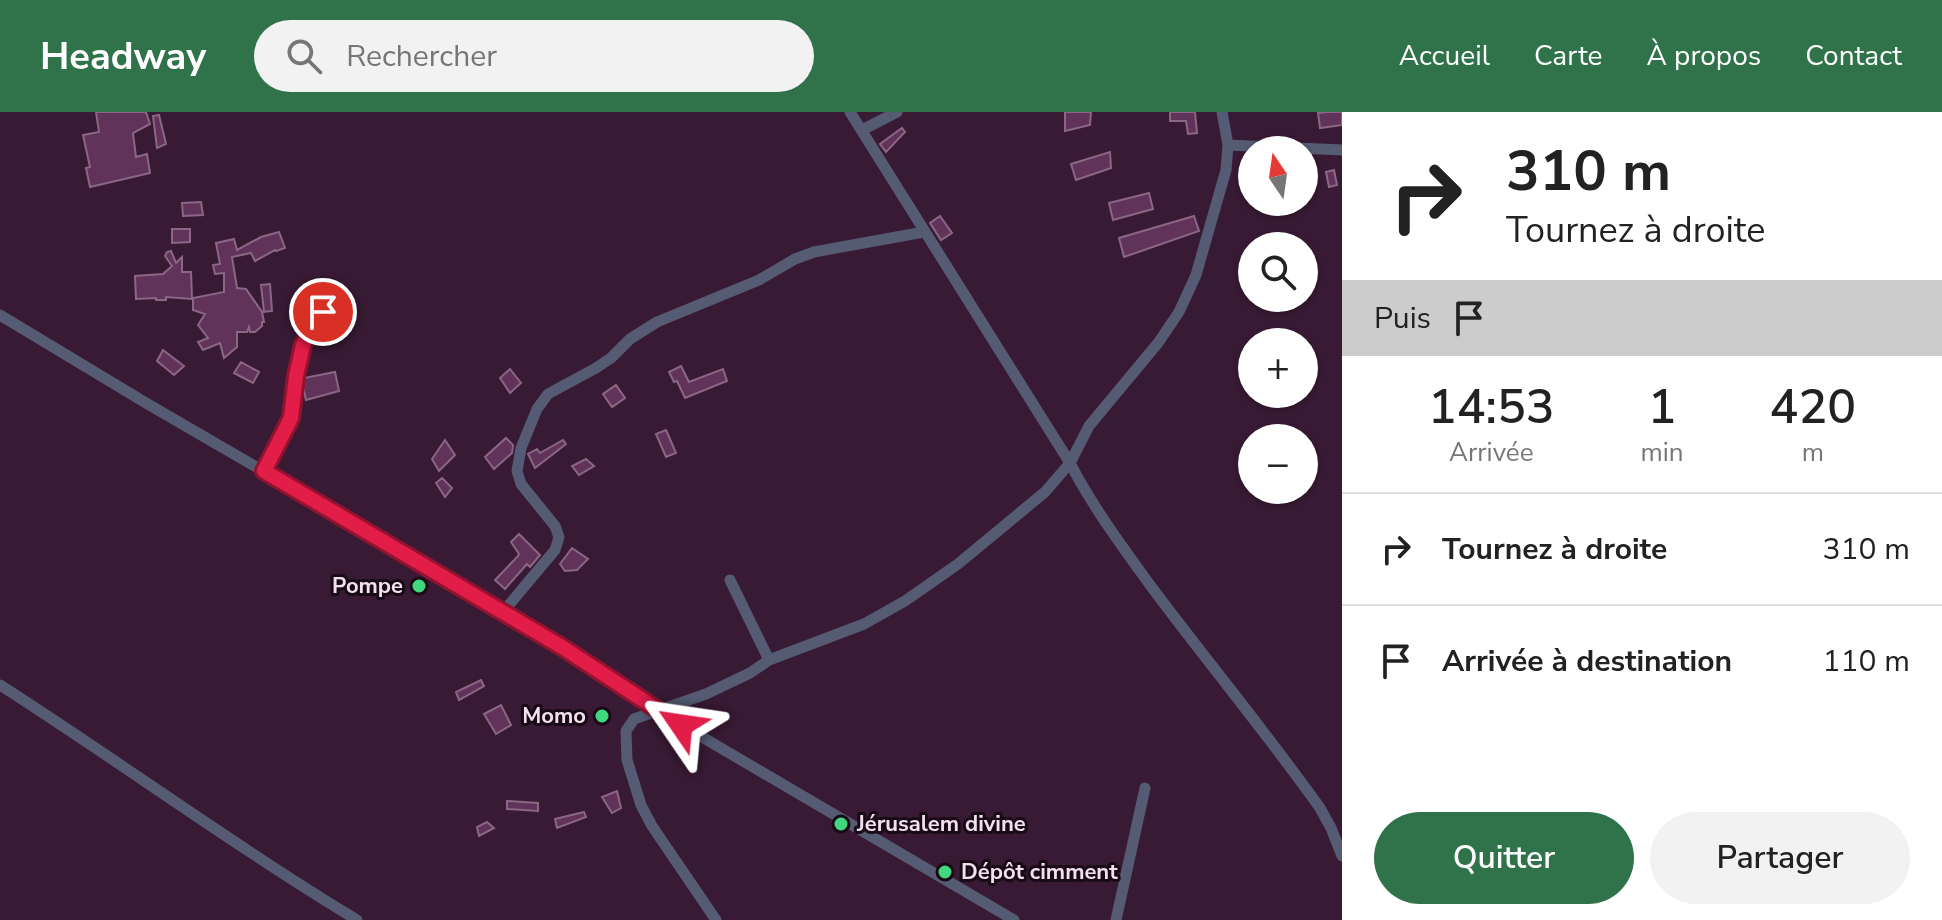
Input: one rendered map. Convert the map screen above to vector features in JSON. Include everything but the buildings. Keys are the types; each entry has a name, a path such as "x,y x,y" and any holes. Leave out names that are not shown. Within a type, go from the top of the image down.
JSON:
{"street":[{"path":"850,112 1079,482 1177,622 1320,808 1342,856"},
{"path":"862,130 897,112"},
{"path":"716,920 641,805 627,760 626,731 629,725 634,719 656,710 706,694 750,673 769,660 864,624 905,601 958,564 1045,492 1070,463 1089,426 1158,343 1179,312 1196,275 1226,170 1228,145 1222,112"},
{"path":"1228,145 1342,150"},
{"path":"503,612 555,550 559,537 555,526 521,484 517,471 521,448 537,409 548,394 596,368 630,339 657,322 759,280 795,259 814,252 924,232"},
{"path":"264,471 291,418 303,345 311,328 335,297"},
{"path":"0,315 562,647 656,710 1014,920"},
{"path":"730,580 769,660"},
{"path":"0,685 273,868 357,920"},
{"path":"1116,920 1145,788"}],"place":[{"name":"Pompe","path":"419,586"},
{"name":"Momo","path":"602,716"},
{"name":"Jérusalem divine","path":"841,824"},
{"name":"Dépôt cimment","path":"945,872"}],"route":[{"path":"323,312 303,345 291,418 264,471 562,647 681,725"}]}
